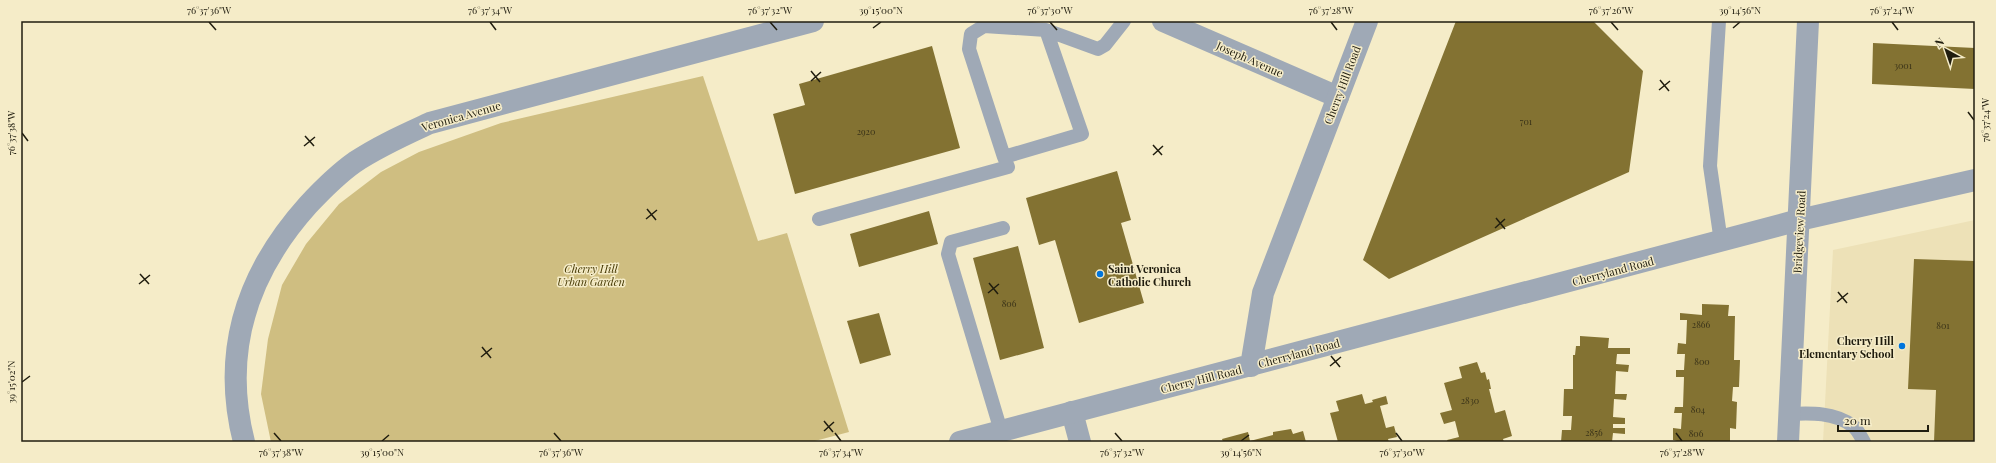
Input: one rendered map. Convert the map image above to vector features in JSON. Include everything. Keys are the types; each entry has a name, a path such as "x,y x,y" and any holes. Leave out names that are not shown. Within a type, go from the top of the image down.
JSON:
{"street":[{"name":"Veronica Avenue","path":"244,442 237,416 236,371 240,331 253,288 271,252 297,218 322,190 354,163 387,142 430,123 813,21"},
{"name":"Joseph Avenue","path":"1163,21 1338,97"},
{"name":"Cherry Hill Road","path":"960,442 1251,366 1263,293 1367,21"},
{"name":"Bridgeview Road","path":"1788,442 1808,21"},
{"name":"Cherryland Road","path":"1251,366 1799,220 1975,180"},
{"path":"1072,412 1080,442"}],"lane":[{"path":"819,219 1008,167 969,49 971,34 984,26 1046,30 1098,49 1105,45 1124,21"},
{"path":"1718,21 1710,166 1721,242"},
{"path":"1004,157 1082,134 1046,30"},
{"path":"1001,431 948,254 951,242 1003,228"},
{"path":"1789,414 1820,413 1840,419 1854,427 1864,442"}],"shaded area":[{"name":"Cherry Hill Elementary School","path":"1975,220 1975,442 1823,442 1833,250"}],"green space":[{"name":"Cherry Hill Urban Garden","path":"703,76 758,241 787,233 849,432 811,442 271,442 261,394 268,339 282,285 306,244 339,204 381,172 419,152 501,123"}],"building":[{"path":"1456,21 1593,21 1643,71 1629,172 1389,279 1363,260"},
{"path":"1873,43 1975,48 1975,89 1872,84"},
{"path":"932,46 960,148 795,194 773,114 805,105 799,84"},
{"name":"Saint Veronica Catholic Church","path":"1117,171 1131,220 1121,223 1144,303 1079,323 1055,240 1039,245 1026,198"},
{"path":"929,211 938,244 859,267 850,234"},
{"path":"1018,246 1044,348 1000,360 973,258"},
{"path":"1914,259 1975,261 1975,442 1934,442 1936,390 1908,389"},
{"path":"1702,304 1729,305 1728,316 1735,316 1734,360 1740,360 1739,387 1733,387 1732,401 1737,402 1736,429 1730,428 1730,442 1681,442 1673,440 1673,428 1681,429 1682,413 1674,413 1675,407 1683,407 1684,377 1676,377 1676,370 1684,370 1685,354 1677,354 1678,343 1686,344 1687,320 1680,320 1680,313 1702,315"},
{"path":"879,313 891,355 860,364 847,321"},
{"path":"1580,336 1609,338 1608,348 1630,348 1630,354 1617,354 1616,364 1629,365 1628,372 1616,371 1615,394 1627,394 1626,400 1614,399 1613,417 1625,418 1625,424 1613,424 1613,428 1625,428 1625,434 1613,433 1612,442 1561,442 1562,430 1571,430 1572,416 1563,416 1564,389 1573,389 1573,355 1575,355 1576,346 1580,346"},
{"path":"1477,362 1481,373 1485,372 1487,380 1489,379 1491,389 1489,389 1495,413 1505,410 1512,436 1503,439 1504,442 1448,442 1447,440 1459,437 1455,421 1444,424 1440,413 1452,410 1444,383 1462,378 1459,367"},
{"path":"1362,394 1365,404 1373,402 1372,400 1386,396 1388,404 1380,406 1386,428 1394,426 1397,437 1388,439 1389,442 1338,442 1330,413 1339,411 1336,401"},
{"path":"1291,429 1293,434 1303,431 1306,442 1223,442 1222,439 1248,432 1250,441 1273,435 1273,432"}],"place":[{"name":"Saint Veronica Catholic Church","path":"1100,274"},
{"name":"Cherry Hill Elementary School","path":"1902,346"}]}
